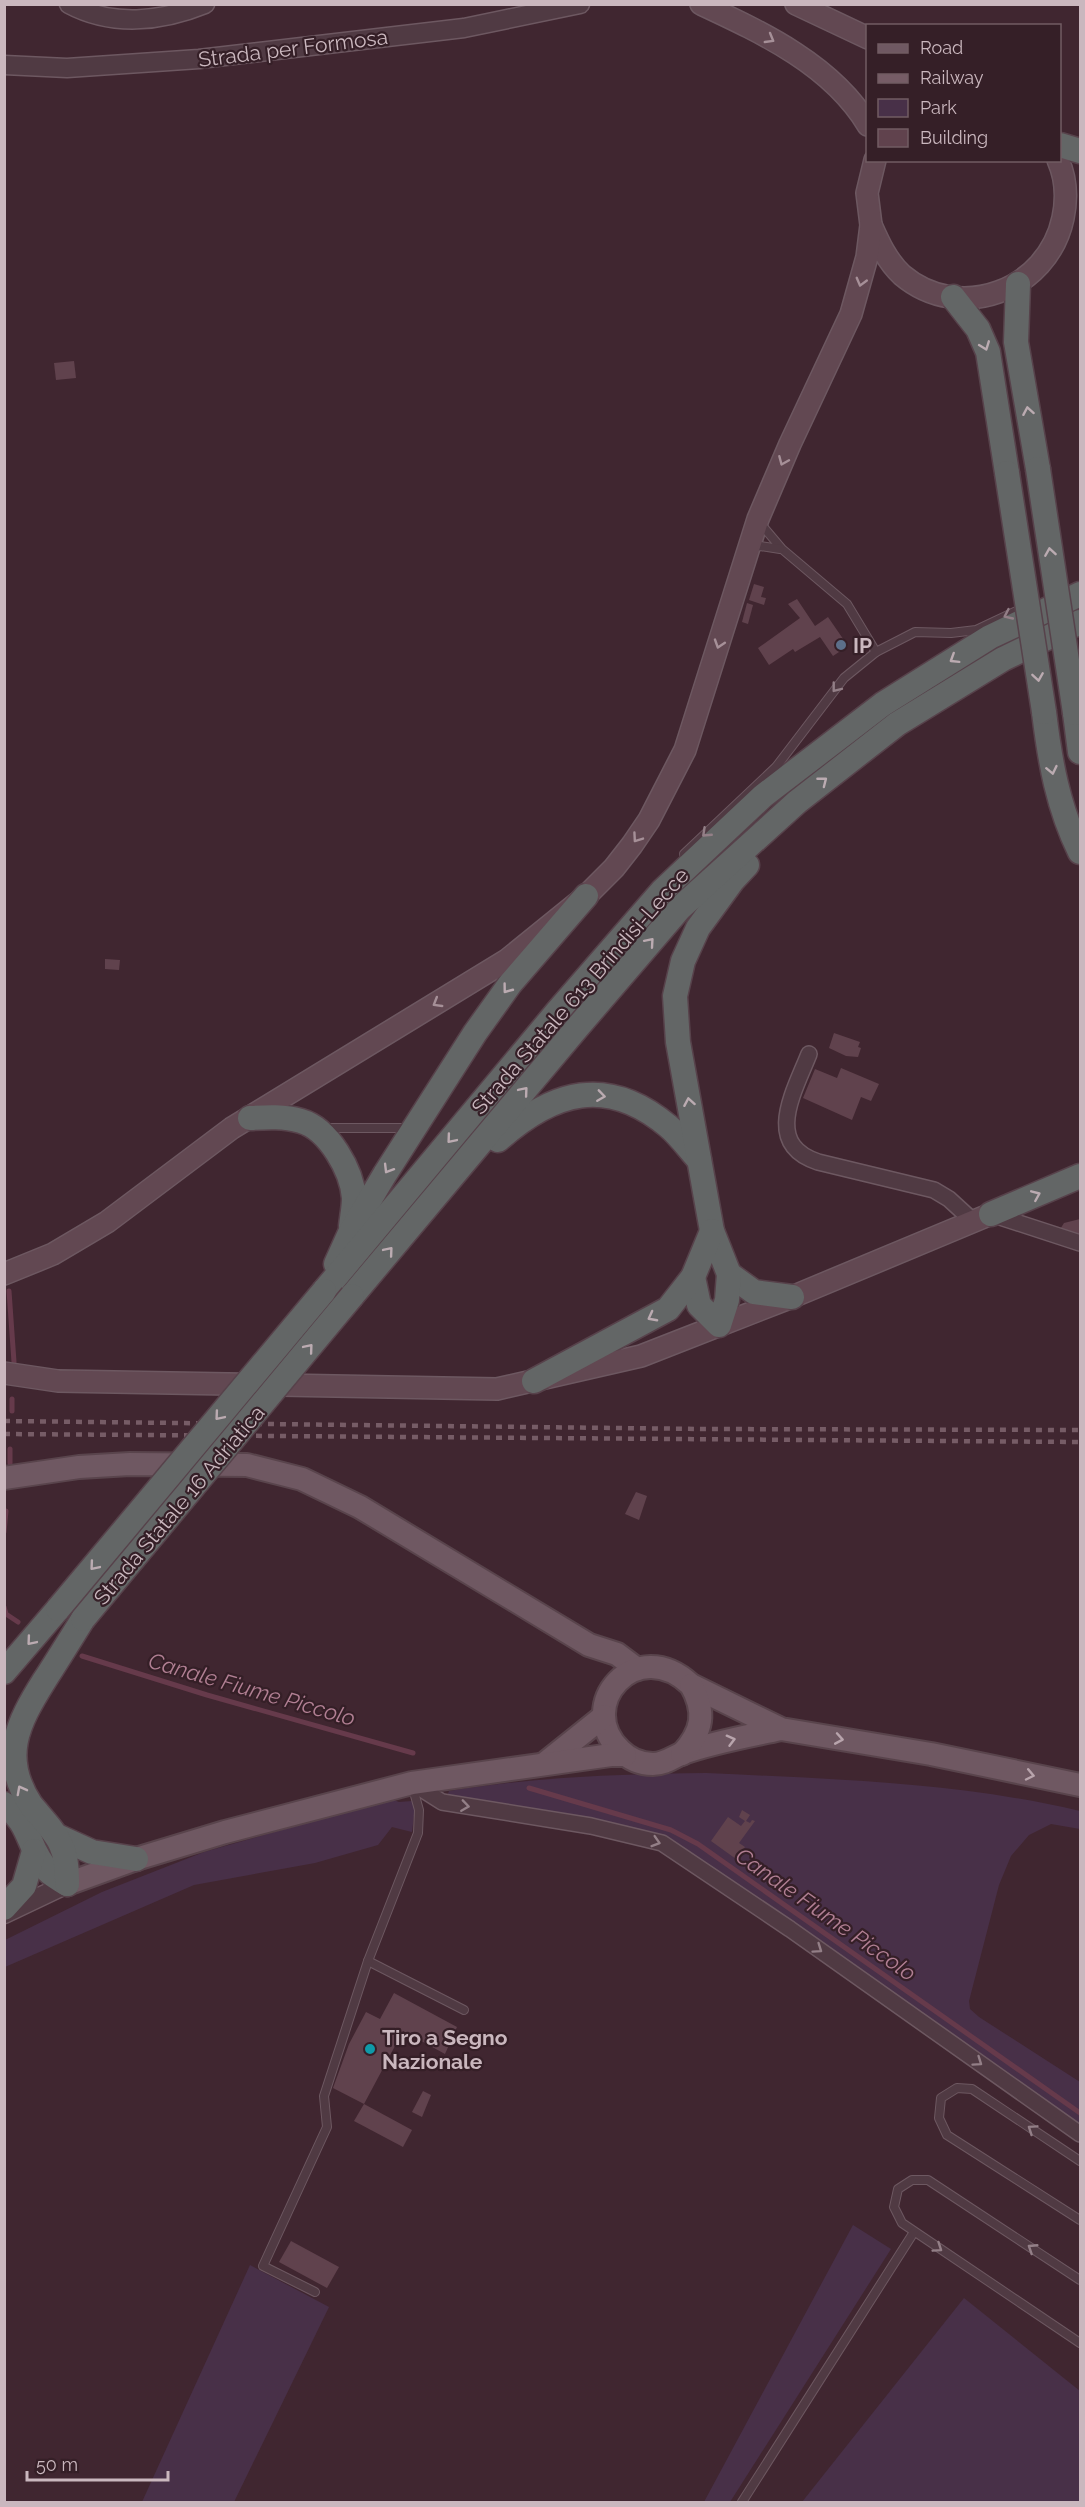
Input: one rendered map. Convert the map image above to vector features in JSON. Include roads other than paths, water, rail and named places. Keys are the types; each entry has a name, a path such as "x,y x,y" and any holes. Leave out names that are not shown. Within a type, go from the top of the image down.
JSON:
{"highway":[{"path":"1061,146 1080,151"},
{"path":"1018,284 1016,342 1038,469 1080,752"},
{"path":"953,297 978,329 988,352 1044,712 1049,758 1059,802 1080,852"},
{"name":"Strada Statale 613 Brindisi-Lecce","path":"324,1291 557,1012 662,891 764,796 883,704 990,637 1075,590"},
{"name":"Strada Statale 613 Brindisi-Lecce","path":"352,1296 680,908 797,802 897,724 1003,660 1080,622"},
{"path":"693,1277 699,1305 719,1325 727,1300 729,1274 712,1231 678,1042 675,996 683,961 705,918 733,880 771,839 797,802"},
{"path":"324,1291 350,1233 475,1033 510,984 586,896"},
{"path":"432,1200 522,1119 560,1099 596,1094 636,1104 669,1126 699,1160"},
{"path":"250,1118 288,1118 303,1121 315,1127 333,1146 344,1165 354,1198 350,1233"},
{"path":"982,1217 1080,1176"},
{"path":"534,1381 668,1309 693,1277 712,1231"},
{"path":"729,1274 754,1292 792,1297"},
{"name":"Strada Statale 16 Adriatica","path":"4,1672 324,1291"},
{"name":"Strada Statale 16 Adriatica","path":"4,1713 352,1296"},
{"path":"4,1804 17,1813 28,1831 34,1851 48,1872 67,1884 68,1859 57,1836 23,1796 12,1773 10,1749 17,1724 83,1619"},
{"path":"57,1836 92,1852 136,1859"},
{"path":"4,1908 24,1886 34,1851"}],"main road":[{"path":"796,4 866,38"},
{"path":"709,8 766,36 815,68 856,106 866,124"},
{"path":"4,1274 53,1254 106,1222 206,1146 507,960 586,896 614,868 649,820 685,750 758,519 790,444 851,314 867,257 871,225 867,193 874,162"},
{"path":"871,225 883,252 902,275 926,290 953,297 978,297 1000,292 1018,284 1042,263 1059,235 1066,204 1063,171 1059,162"},
{"path":"4,1373 58,1381 392,1389 497,1389 641,1356 792,1297 982,1217"},
{"path":"4,1480 107,1464 247,1465 302,1479 360,1507 589,1646 617,1654 637,1669"},
{"path":"781,1729 682,1754 669,1761 654,1764 639,1762 625,1755 614,1745 607,1731 604,1716 606,1701 623,1676 637,1669 651,1666 666,1668 680,1675 691,1685 781,1729 931,1754 1080,1785"},
{"path":"682,1754 693,1743 699,1729 701,1714 699,1699 691,1685"},
{"path":"543,1764 604,1716"},
{"path":"67,1884 136,1859 225,1832 412,1784 543,1764 625,1755"}],"street":[{"path":"69,4 83,12 115,19 148,20 187,12 205,4"},
{"name":"Strada per Formosa","path":"4,64 67,68 199,59 464,28 580,4"},
{"path":"809,1054 790,1101 787,1138 792,1148 802,1156 818,1162 934,1190 963,1210 982,1217 1080,1243"},
{"path":"412,1784 442,1803 591,1826 662,1843 790,1929 1080,2134"},
{"path":"4,1914 67,1884"}],"lane":[{"path":"758,519 772,540 848,604 876,652"},
{"path":"749,550 760,546 782,549"},
{"path":"1049,596 1075,590"},
{"path":"680,858 776,767 844,678 876,652 915,632 951,633 976,630 1039,601"},
{"path":"557,1012 619,927"},
{"path":"315,1127 414,1128"},
{"path":"315,2292 262,2266 327,2127 324,2096 368,1961 418,1833 419,1810 412,1784"},
{"path":"368,1961 464,2010"},
{"path":"1080,2161 972,2089 957,2088 941,2098 939,2118 947,2135 1080,2220"},
{"path":"1080,2280 928,2180 912,2180 898,2189 894,2207 902,2223 1080,2343"},
{"path":"742,2502 914,2232"}],"waterway":[{"name":"Canale Fiume Piccolo","path":"9,1291 14,1362"},
{"name":"Canale Fiume Piccolo","path":"12,1399 12,1411"},
{"name":"Canale Fiume Piccolo","path":"10,1449 10,1463"},
{"name":"Canale Fiume Piccolo","path":"4,1532 6,1511"},
{"name":"Canale Fiume Piccolo","path":"4,1607 6,1614 18,1622"},
{"name":"Canale Fiume Piccolo","path":"82,1656 207,1695 413,1753"},
{"name":"Canale Fiume Piccolo","path":"529,1788 671,1830 698,1844 1080,2113"}],"railway":[{"path":"4,1421 704,1429 1080,1430"},
{"path":"4,1434 1080,1442"}],"place":[{"name":"IP","path":"841,645"},
{"name":"Tiro a Segno Nazionale","path":"370,2049"}]}
